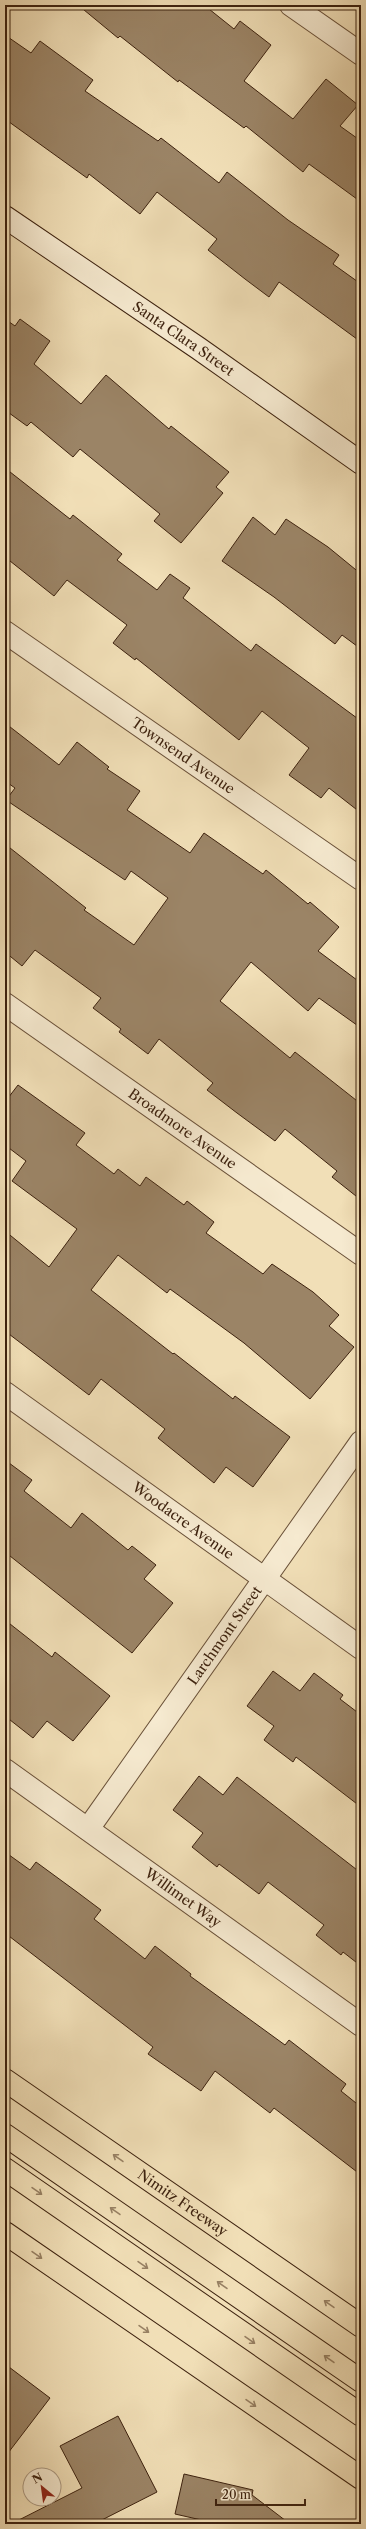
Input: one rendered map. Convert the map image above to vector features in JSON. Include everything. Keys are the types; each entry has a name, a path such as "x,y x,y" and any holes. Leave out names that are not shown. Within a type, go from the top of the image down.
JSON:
{"highway":[{"name":"Nimitz Freeway","path":"5,2080 361,2326"},
{"path":"5,2135 361,2381"},
{"path":"5,2168 361,2415"},
{"path":"5,2233 361,2478"}],"street":[{"path":"291,5 361,54"},
{"name":"Santa Clara Street","path":"5,217 198,348 361,463"},
{"name":"Townsend Avenue","path":"5,632 361,879"},
{"name":"Broadmore Avenue","path":"5,1004 361,1254"},
{"name":"Woodacre Avenue","path":"5,1393 264,1580 361,1648"},
{"name":"Larchmont Street","path":"88,1828 361,1442"},
{"name":"Willimet Way","path":"5,1770 361,2025"}],"building":[{"path":"78,5 204,5 234,29 240,21 271,45 244,81 293,119 326,79 358,105 340,126 361,141 361,202 309,164 303,172 246,126 244,128 179,80 178,82 120,36 118,38"},
{"path":"5,35 31,53 40,41 93,80 85,91 158,141 161,138 219,183 227,172 288,220 339,255 333,264 361,284 361,342 279,282 269,297 208,250 217,239 157,192 140,214 89,174 87,178 5,119"},
{"path":"5,319 15,326 20,319 50,341 34,364 81,404 106,375 169,429 171,426 229,472 216,487 223,493 181,543 154,521 160,514 80,449 73,457 31,422 27,426 5,410"},
{"path":"5,468 70,519 73,515 122,554 117,560 157,590 170,574 190,588 183,598 251,651 256,644 361,721 361,813 329,788 321,798 289,775 309,748 262,711 239,740 136,658 135,660 113,643 127,625 67,580 54,596 5,557"},
{"path":"253,517 275,535 286,519 328,547 361,574 361,649 342,635 335,644 274,597 222,561"},
{"path":"5,723 59,765 77,742 109,767 107,769 140,791 127,810 190,853 204,833 263,874 266,870 308,904 310,902 339,927 318,951 361,983 361,1028 319,998 308,1011 251,962 220,1001 290,1058 295,1052 361,1104 361,1200 332,1177 337,1171 285,1129 275,1141 207,1090 213,1083 159,1039 148,1054 119,1032 121,1029 93,1008 101,998 35,950 22,966 5,952 5,844 86,908 84,910 134,945 168,898 131,871 125,880 6,800 15,788 5,781"},
{"path":"18,1085 85,1133 76,1145 114,1174 118,1169 140,1186 146,1177 184,1205 187,1201 214,1222 206,1233 263,1274 272,1264 313,1292 339,1315 329,1326 354,1347 310,1399 244,1343 170,1289 167,1293 118,1255 91,1290 233,1399 235,1396 290,1437 253,1487 226,1467 214,1483 158,1438 165,1429 101,1379 89,1395 5,1331 5,1231 49,1267 77,1229 12,1181 26,1161 5,1145 5,1102"},
{"path":"5,1460 32,1480 24,1491 71,1528 82,1513 128,1550 132,1546 156,1565 144,1579 173,1603 132,1653 5,1552"},
{"path":"5,1620 52,1657 55,1652 110,1696 73,1741 47,1721 33,1738 5,1716"},
{"path":"273,1671 300,1691 314,1673 343,1695 340,1699 361,1715 361,1807 296,1757 293,1762 264,1740 274,1726 247,1706"},
{"path":"199,1776 223,1795 237,1777 361,1873 361,1966 343,1952 341,1955 316,1935 324,1925 268,1882 259,1894 219,1864 217,1867 192,1847 203,1833 173,1810"},
{"path":"5,1852 30,1870 36,1862 101,1910 94,1919 145,1959 155,1946 191,1974 190,1976 285,2045 289,2040 346,2084 341,2091 361,2107 361,2175 274,2108 270,2113 215,2071 201,2091 148,2054 153,2047 5,1933"},
{"path":"5,2364 50,2398 5,2457"},
{"path":"118,2416 157,2492 94,2524 11,2524 45,2507 62,2507 62,2498 82,2488 60,2446"},
{"path":"184,2474 253,2490 252,2495 290,2524 219,2524 175,2514"}]}
